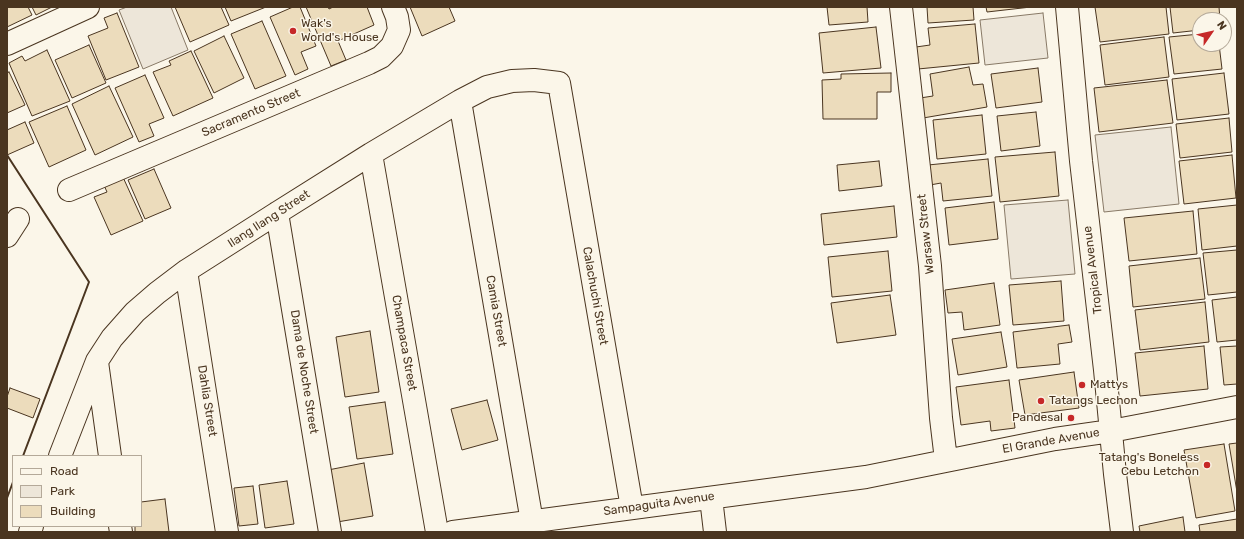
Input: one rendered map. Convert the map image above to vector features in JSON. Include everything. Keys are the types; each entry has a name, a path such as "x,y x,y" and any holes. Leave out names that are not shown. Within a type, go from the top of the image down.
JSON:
{"street":[{"path":"7,44 88,7"},
{"name":"Sacramento Street","path":"69,190 369,63 381,56 392,46 399,30 397,17 393,7"},
{"name":"Warsaw Street","path":"901,7 930,266 941,418 946,460"},
{"name":"Tropical Avenue","path":"1067,7 1081,161 1122,532"},
{"name":"Ilang Ilang Street","path":"60,455 97,361 112,338 135,312 186,271 370,154 460,101 487,87 512,81 534,80 559,83"},
{"name":"Calachuchi Street","path":"559,83 632,508"},
{"name":"Camia Street","path":"460,101 532,522"},
{"name":"Champaca Street","path":"370,154 437,532"},
{"name":"Dama de Noche Street","path":"277,213 330,532"},
{"name":"Dahlia Street","path":"186,271 227,532"},
{"path":"97,361 110,455"},
{"name":"El Grande Avenue","path":"866,477 1055,439 1111,431 1237,407"},
{"name":"Sampaguita Avenue","path":"453,532 866,477"},
{"path":"711,498 715,532"}],"green space":[{"path":"127,7 171,7 188,50 143,69 119,10"},
{"path":"1043,13 1048,58 985,65 980,20"},
{"path":"1171,127 1179,204 1104,212 1095,135"},
{"path":"1068,200 1075,274 1011,279 1004,205"}],"building":[{"path":"7,7 28,7 32,15 7,27"},
{"path":"32,7 52,7 36,15"},
{"path":"175,7 221,7 229,25 190,42"},
{"path":"225,7 266,7 231,21"},
{"name":"Wak's World's House","path":"293,7 300,7 316,46 301,52 308,69 295,75 270,17"},
{"path":"306,7 328,7 329,9 333,7 367,7 374,25 338,41 346,60 331,66"},
{"path":"410,7 449,7 455,21 422,36"},
{"path":"827,7 867,7 868,22 829,25"},
{"path":"927,7 973,7 974,20 928,23"},
{"path":"986,7 1031,7 987,12"},
{"path":"1095,7 1166,7 1169,34 1100,42"},
{"path":"1170,7 1219,7 1219,12 1192,12 1192,31 1173,33"},
{"path":"117,13 139,67 106,80 88,36 108,28 104,18"},
{"path":"262,21 286,76 255,89 231,34"},
{"path":"975,24 979,63 918,69 916,47 930,45 928,28"},
{"path":"876,27 881,68 823,73 819,33"},
{"path":"1192,35 1192,52 1220,52 1222,69 1174,74 1169,37"},
{"path":"224,36 244,78 214,93 194,51"},
{"path":"1164,37 1169,77 1105,85 1100,45"},
{"path":"89,45 106,83 72,98 55,60"},
{"path":"47,50 70,101 32,116 9,63 22,56 25,61"},
{"path":"191,51 213,98 173,116 153,72 171,65 169,61"},
{"path":"969,67 973,85 983,84 987,107 923,118 920,98 933,96 930,74"},
{"path":"1038,68 1042,102 996,108 991,74"},
{"path":"9,72 25,105 7,113 7,73"},
{"path":"891,73 891,92 877,92 877,119 823,119 822,80 841,79 841,74"},
{"path":"1224,73 1229,114 1177,120 1172,79"},
{"path":"145,75 164,118 149,124 154,136 139,142 115,88"},
{"path":"1167,80 1173,123 1099,132 1094,88"},
{"path":"109,86 133,137 95,155 72,104"},
{"path":"67,106 86,150 49,167 29,122"},
{"path":"1036,112 1040,146 1001,151 997,116"},
{"path":"982,115 986,154 937,159 933,120"},
{"path":"1229,118 1232,152 1180,158 1176,124"},
{"path":"25,122 34,143 7,155 7,130"},
{"path":"1055,152 1059,196 1000,202 995,157"},
{"path":"1232,155 1236,198 1184,204 1179,161"},
{"path":"988,159 992,196 943,201 941,183 930,185 928,165"},
{"path":"879,161 882,186 839,191 837,165"},
{"path":"154,169 171,208 145,219 128,180"},
{"path":"122,175 143,221 111,235 94,197 107,192 103,183"},
{"path":"994,202 998,239 949,245 945,208"},
{"path":"1237,205 1237,246 1202,250 1198,209"},
{"path":"894,206 897,237 824,245 821,214"},
{"path":"1193,211 1197,254 1129,261 1124,218"},
{"path":"1237,250 1237,292 1208,295 1203,253"},
{"path":"888,251 892,291 832,297 828,257"},
{"path":"1200,258 1205,299 1133,307 1129,266"},
{"path":"1061,281 1064,321 1013,325 1009,285"},
{"path":"994,283 1000,325 964,330 962,312 948,313 945,290"},
{"path":"890,295 896,335 837,343 831,303"},
{"path":"1237,297 1237,340 1217,342 1212,300"},
{"path":"1205,302 1209,342 1140,350 1135,310"},
{"path":"1069,325 1072,342 1058,344 1060,364 1017,368 1013,332"},
{"path":"370,331 379,392 345,397 336,337"},
{"path":"1001,332 1007,367 958,375 952,339"},
{"path":"1204,346 1208,389 1140,396 1135,353"},
{"path":"1237,346 1237,384 1224,385 1220,347"},
{"path":"1074,372 1079,408 1025,415 1019,380"},
{"path":"1009,380 1015,428 991,431 990,421 961,425 956,387"},
{"path":"10,388 40,399 33,418 7,408 7,397"},
{"path":"487,400 498,440 462,450 451,409"},
{"path":"385,402 393,454 357,459 349,407"},
{"path":"1237,443 1237,492 1229,444"},
{"path":"1224,444 1235,511 1196,518 1184,450"},
{"path":"364,463 373,516 337,522 328,470"},
{"path":"287,481 294,524 265,528 259,485"},
{"path":"253,486 258,524 239,526 234,488"},
{"path":"165,499 169,532 135,532 135,527 142,527 142,502"},
{"path":"1183,517 1185,532 1140,532 1139,526"},
{"path":"1237,519 1237,532 1200,532 1199,525"}],"wall":[{"path":"7,155 89,282 23,455"},
{"path":"7,498 12,485"}],"place":[{"name":"Wak's World's House","path":"293,31"},
{"name":"Mattys","path":"1082,385"},
{"name":"Tatangs Lechon","path":"1041,401"},
{"name":"Pandesal","path":"1071,418"},
{"name":"Tatang's Boneless Cebu Letchon","path":"1207,465"}]}
